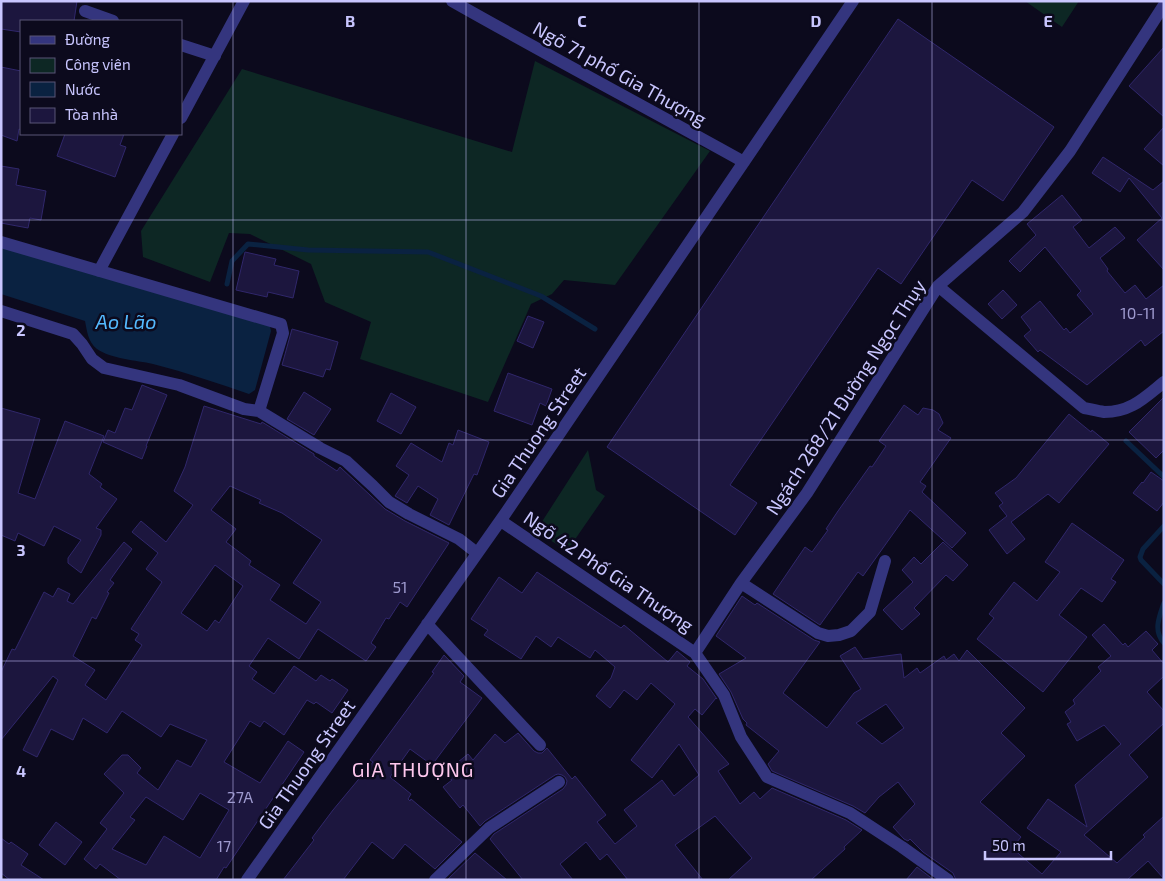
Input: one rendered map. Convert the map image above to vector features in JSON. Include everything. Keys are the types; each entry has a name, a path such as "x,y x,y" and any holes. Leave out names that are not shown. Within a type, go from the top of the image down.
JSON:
{"street":[{"path":"182,116 244,1"},
{"name":"Ngõ 71 phố Gia Thượng","path":"452,1 744,162"},
{"name":"Gia Thuong Street","path":"247,880 501,520 853,1"},
{"name":"Ngách 268/21 Đường Ngọc Thụy","path":"695,653 741,583 807,493 938,286 1023,212 1070,151 1164,5"},
{"path":"85,11 111,20"},
{"path":"182,44 214,56"},
{"path":"99,271 172,135"},
{"path":"1,242 281,324 283,333 259,411"},
{"path":"938,286 1084,408 1104,412 1131,407 1164,382"},
{"path":"1,311 72,334 92,358 104,368 179,385 244,409 259,411 320,448 346,461 389,502 459,539 478,553"},
{"name":"Ngõ 42 Phố Gia Thượng","path":"501,520 695,653"},
{"path":"741,583 818,633 828,636 838,635 851,631 870,612 885,561"},
{"path":"427,624 540,745"},
{"path":"695,653 724,695 742,736 768,776 850,813 948,880"},
{"path":"435,880 489,828 559,782"}],"green space":[{"path":"1025,1 1079,1 1062,27"},
{"path":"535,61 710,151 615,285 564,280 552,294 531,304 488,402 360,359 371,322 325,302 311,264 250,234 229,233 210,282 143,257 141,231 242,69 512,152"},
{"path":"588,450 596,490 605,496 567,551 536,531"}],"water":[{"name":"Ao Lão","path":"1,247 269,322 271,331 255,390 249,394 153,364 116,357 97,349 88,336 85,321 1,294"}],"building":[{"path":"1,1 77,1 74,20 20,20 20,32 1,29"},
{"path":"898,19 1054,127 1003,201 972,180 901,284 878,268 730,485 757,503 735,535 607,447"},
{"path":"1164,47 1164,117 1129,86"},
{"path":"1,67 20,71 20,130 17,141 1,135"},
{"path":"1164,127 1164,166 1144,149"},
{"path":"65,135 124,135 120,145 126,147 115,177 57,156"},
{"path":"1103,157 1153,190 1164,181 1164,270 1137,240 1162,218 1129,178 1120,192 1092,173"},
{"path":"1,166 19,169 16,185 46,191 41,220 30,218 28,228 1,223"},
{"path":"1062,195 1082,220 1073,227 1089,248 1115,227 1125,238 1100,258 1108,269 1107,271 1125,293 1135,285 1146,299 1164,285 1164,331 1145,346 1141,340 1087,385 1040,350 1038,352 1024,336 1031,330 1021,317 1040,301 1064,330 1066,328 1070,333 1093,314 1077,295 1081,291 1045,247 1020,272 1009,261 1036,235 1027,224"},
{"path":"245,252 276,259 274,265 299,271 293,298 268,292 267,297 236,290"},
{"path":"1003,290 1017,305 1002,319 988,304"},
{"path":"528,316 544,322 533,348 517,341"},
{"path":"292,329 338,342 330,370 326,369 323,377 282,365"},
{"path":"508,373 552,389 546,406 540,403 532,425 494,411"},
{"path":"142,385 167,395 142,459 103,442 108,430 115,433 125,408 132,410"},
{"path":"304,392 331,409 314,435 287,419"},
{"path":"391,393 416,407 401,434 377,421"},
{"path":"1164,397 1164,450 1156,458 1129,432"},
{"path":"904,405 918,415 923,408 933,410 939,414 943,423 938,430 951,438 920,482 926,486 922,492 966,533 952,548 910,510 863,576 858,572 820,625 773,594 805,547 812,552 828,530 826,529 838,511 870,466 872,467 886,446 879,441"},
{"path":"204,406 261,424 262,422 314,454 314,456 337,471 340,467 385,509 449,543 407,607 400,602 389,619 386,618 371,643 376,647 366,661 318,629 299,659 268,638 249,666 257,672 252,679 274,694 294,666 316,681 321,675 330,681 332,679 348,690 332,713 316,702 314,704 307,700 284,735 264,721 260,727 250,721 224,762 260,783 288,741 304,752 216,880 121,880 100,864 96,869 84,859 107,829 100,823 124,793 104,774 122,755 128,755 141,768 137,773 158,790 177,760 191,767 207,740 170,724 161,737 122,711 107,733 83,718 73,740 51,729 37,757 23,750 58,680 53,676 1,740 1,672 12,649 15,650 44,592 53,597 58,588 70,594 67,601 73,604 124,542 132,549 110,580 114,583 107,592 109,593 96,619 92,617 73,656 95,670 85,685 106,700 142,645 135,640 139,634 131,629 162,582 146,569 158,553 132,532 141,521 166,542 193,505 174,491 185,467","holes":["230,486 261,500 259,503 282,513 322,540 293,583 321,602 306,624 270,600 280,585 249,565 251,561 226,542 236,529 211,510","215,565 243,586 219,623 215,620 207,631 181,613","200,793 229,810 200,858 164,836 146,865 112,849 135,820 130,817 146,797 183,820"]},
{"path":"1,408 40,419 18,493 35,499 65,421 104,436 89,474 102,484 100,487 117,499 96,528 101,530 101,535 81,573 68,563 68,558 81,540 54,526 44,546 18,533 15,541 1,535"},
{"path":"1069,414 1109,444 1059,503 1048,494 1011,522 1025,539 1007,554 989,530 1007,516 999,506 1003,503 995,493 1016,478"},
{"path":"458,430 489,442 477,475 474,474 449,525 430,515 438,499 418,486 407,503 395,496 409,475 396,466 411,443 442,462 449,443 453,445"},
{"path":"1151,472 1164,481 1164,502 1157,511 1133,493"},
{"path":"1072,523 1124,560 1111,579 1116,582 1102,602 1081,588 1059,615 1087,637 1043,692 977,639 994,618 989,614 1014,582 1037,601 1060,572 1045,562"},
{"path":"943,542 968,565 953,581 946,575 914,608 920,614 902,630 883,610 913,582 902,570 914,557 921,564"},
{"path":"537,572 621,628 624,625 668,662 677,651 690,662 687,666 703,679 717,699 702,715 695,709 688,717 729,764 718,771 740,804 754,792 760,799 772,788 846,820 862,830 844,847 845,849 811,880 728,880 752,858 715,816 675,845 703,880 628,880 607,854 600,860 586,842 560,864 573,880 523,880 490,839 494,834 563,789 567,781 562,775 555,775 480,826 463,805 460,808 443,787 452,780 443,774 468,754 473,760 495,734 505,743 518,733 538,753 542,753 547,748 572,779 575,776 606,815 597,822 615,844 637,826 624,810 662,780 674,796 699,775 679,744 652,778 631,760 675,704 651,683 637,700 624,690 610,708 596,696 611,678 615,667 595,650 590,658 558,637 551,647 536,636 521,659 484,635 488,630 471,619 499,577 522,593"},
{"path":"742,596 755,605 757,603 820,642 783,693 827,728 854,693 861,689 840,656 855,647 863,659 901,654 904,678 917,668 920,673 944,656 946,660 954,654 959,661 967,650 1025,708 1001,733 1025,756 980,802 1021,837 1012,848 1042,874 1061,852 1027,828 1048,799 1087,827 1075,785 1121,744 1104,725 1077,741 1067,724 1071,722 1065,712 1075,704 1073,700 1101,671 1098,667 1111,656 1092,635 1104,624 1123,645 1125,643 1128,647 1146,631 1158,644 1152,650 1164,664 1164,676 1147,692 1164,711 1164,723 1129,755 1148,777 1084,835 1117,863 1164,816 1164,879 1148,861 1127,880 956,880 953,873 923,852 910,839 908,841 904,839 893,827 915,804 898,782 879,797 865,813 772,771 768,764 779,751 746,725 747,723 743,719 731,692 719,674 746,658 716,636","holes":["886,704 904,728 882,744 856,723"]},
{"path":"444,655 464,676 460,682 482,698 432,765 410,749 390,777 411,794 408,799 410,801 411,799 462,842 435,869 405,844 393,859 372,842 343,880 283,880 314,840 312,838 333,810 373,762 370,760 434,673 432,672"},
{"path":"56,822 82,842 65,865 39,845"},
{"path":"1,838 9,844 11,842 28,854 21,865 44,880 10,880 1,873"},
{"path":"475,853 507,880 448,879"},
{"path":"917,867 934,880 906,880"}],"waterway":[{"path":"227,284 232,261 248,244 308,250 428,252 541,296 595,329"},
{"path":"1126,441 1164,477"},
{"path":"1164,526 1143,549 1140,557 1164,584"},
{"path":"1164,603 1158,629 1164,643"}],"district":[{"name":"GIA THƯỢNG","path":"413,769"}]}
